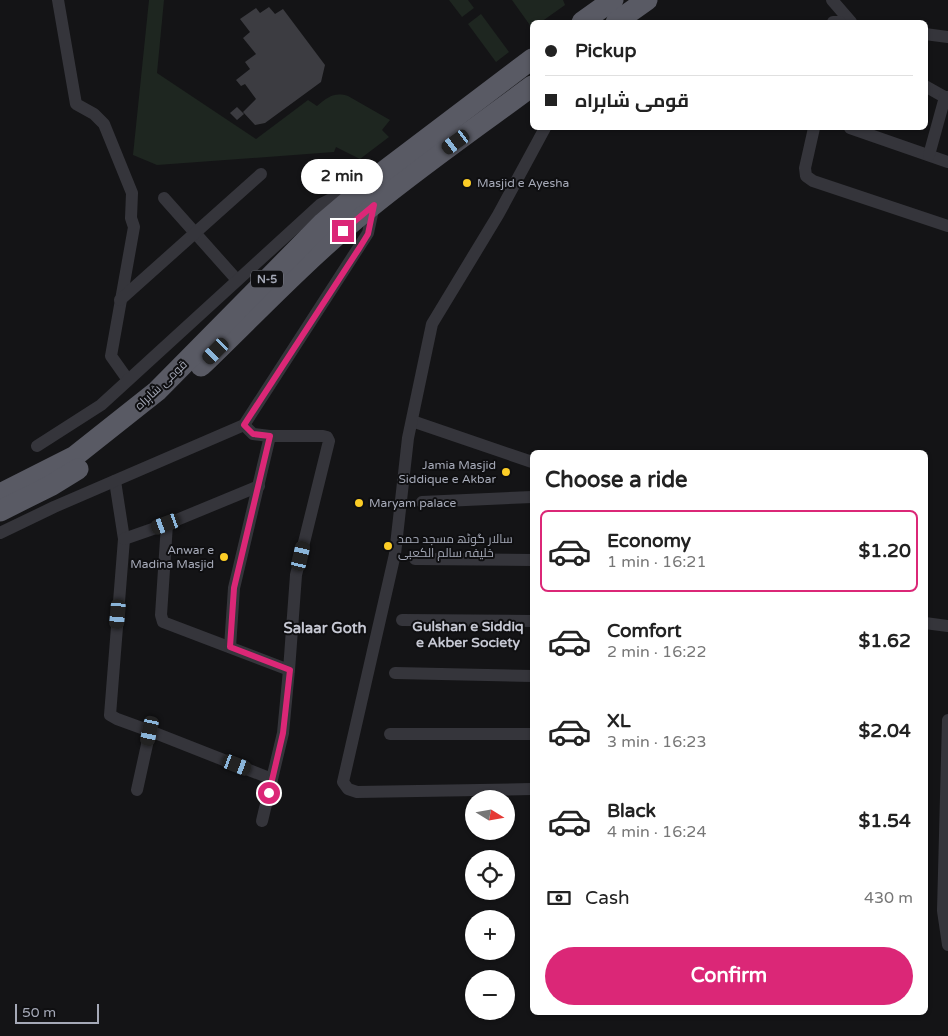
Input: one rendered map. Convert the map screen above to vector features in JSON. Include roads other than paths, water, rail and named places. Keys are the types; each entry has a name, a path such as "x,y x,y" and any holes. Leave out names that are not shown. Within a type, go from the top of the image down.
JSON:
{"highway":[{"path":"594,19 612,0"},
{"path":"619,20 647,0"},
{"name":"قومی شاہراہ","path":"0,494 75,456 157,391 322,223 354,196 530,61"},
{"name":"قومی شاہراہ","path":"0,511 52,485 117,442 156,410 280,289 355,220 440,153 530,87"}],"street":[{"path":"58,0 76,104 94,114 104,124 132,194 131,218 134,227 111,356 128,380"},
{"path":"832,0 849,20"},
{"path":"928,34 948,37"},
{"path":"928,88 947,98 929,155"},
{"path":"530,789 356,792 348,790 343,782 395,554 408,438 432,324 498,215 544,130"},
{"path":"814,130 805,168 806,176 813,181 948,226"},
{"path":"862,130 875,132 948,162"},
{"path":"120,300 261,174"},
{"path":"37,446 101,405 321,204 333,198 354,196"},
{"path":"164,198 237,280"},
{"path":"0,533 54,507 244,425 368,234 374,205"},
{"path":"412,421 530,461"},
{"path":"244,425 253,434 270,436 323,436 327,437 329,441 296,575 290,670 283,733 262,821"},
{"path":"230,647 234,588 270,436"},
{"path":"115,481 124,539 110,715 272,779"},
{"path":"124,539 259,486"},
{"path":"422,502 530,497"},
{"path":"166,524 161,615 163,622 290,670"},
{"path":"415,559 530,560"},
{"path":"402,620 530,621"},
{"path":"928,623 948,626"},
{"path":"395,673 530,676"},
{"path":"948,720 943,911 948,945"},
{"path":"137,790 150,731"},
{"path":"390,734 530,734"}],"place":[{"name":"Masjid e Ayesha","path":"467,183"},
{"name":"Jamia Masjid Siddique e Akbar","path":"506,472"},
{"name":"Maryam palace","path":"359,503"},
{"name":"سالار گوٹھ مسجد حمد خلیفہ سالم الکعبی","path":"388,546"},
{"name":"Anwar e Madina Masjid","path":"224,557"}],"district":[{"name":"Salaar Goth","path":"325,628"},
{"name":"Gulshan e Siddiq e Akber Society","path":"468,634"}]}
